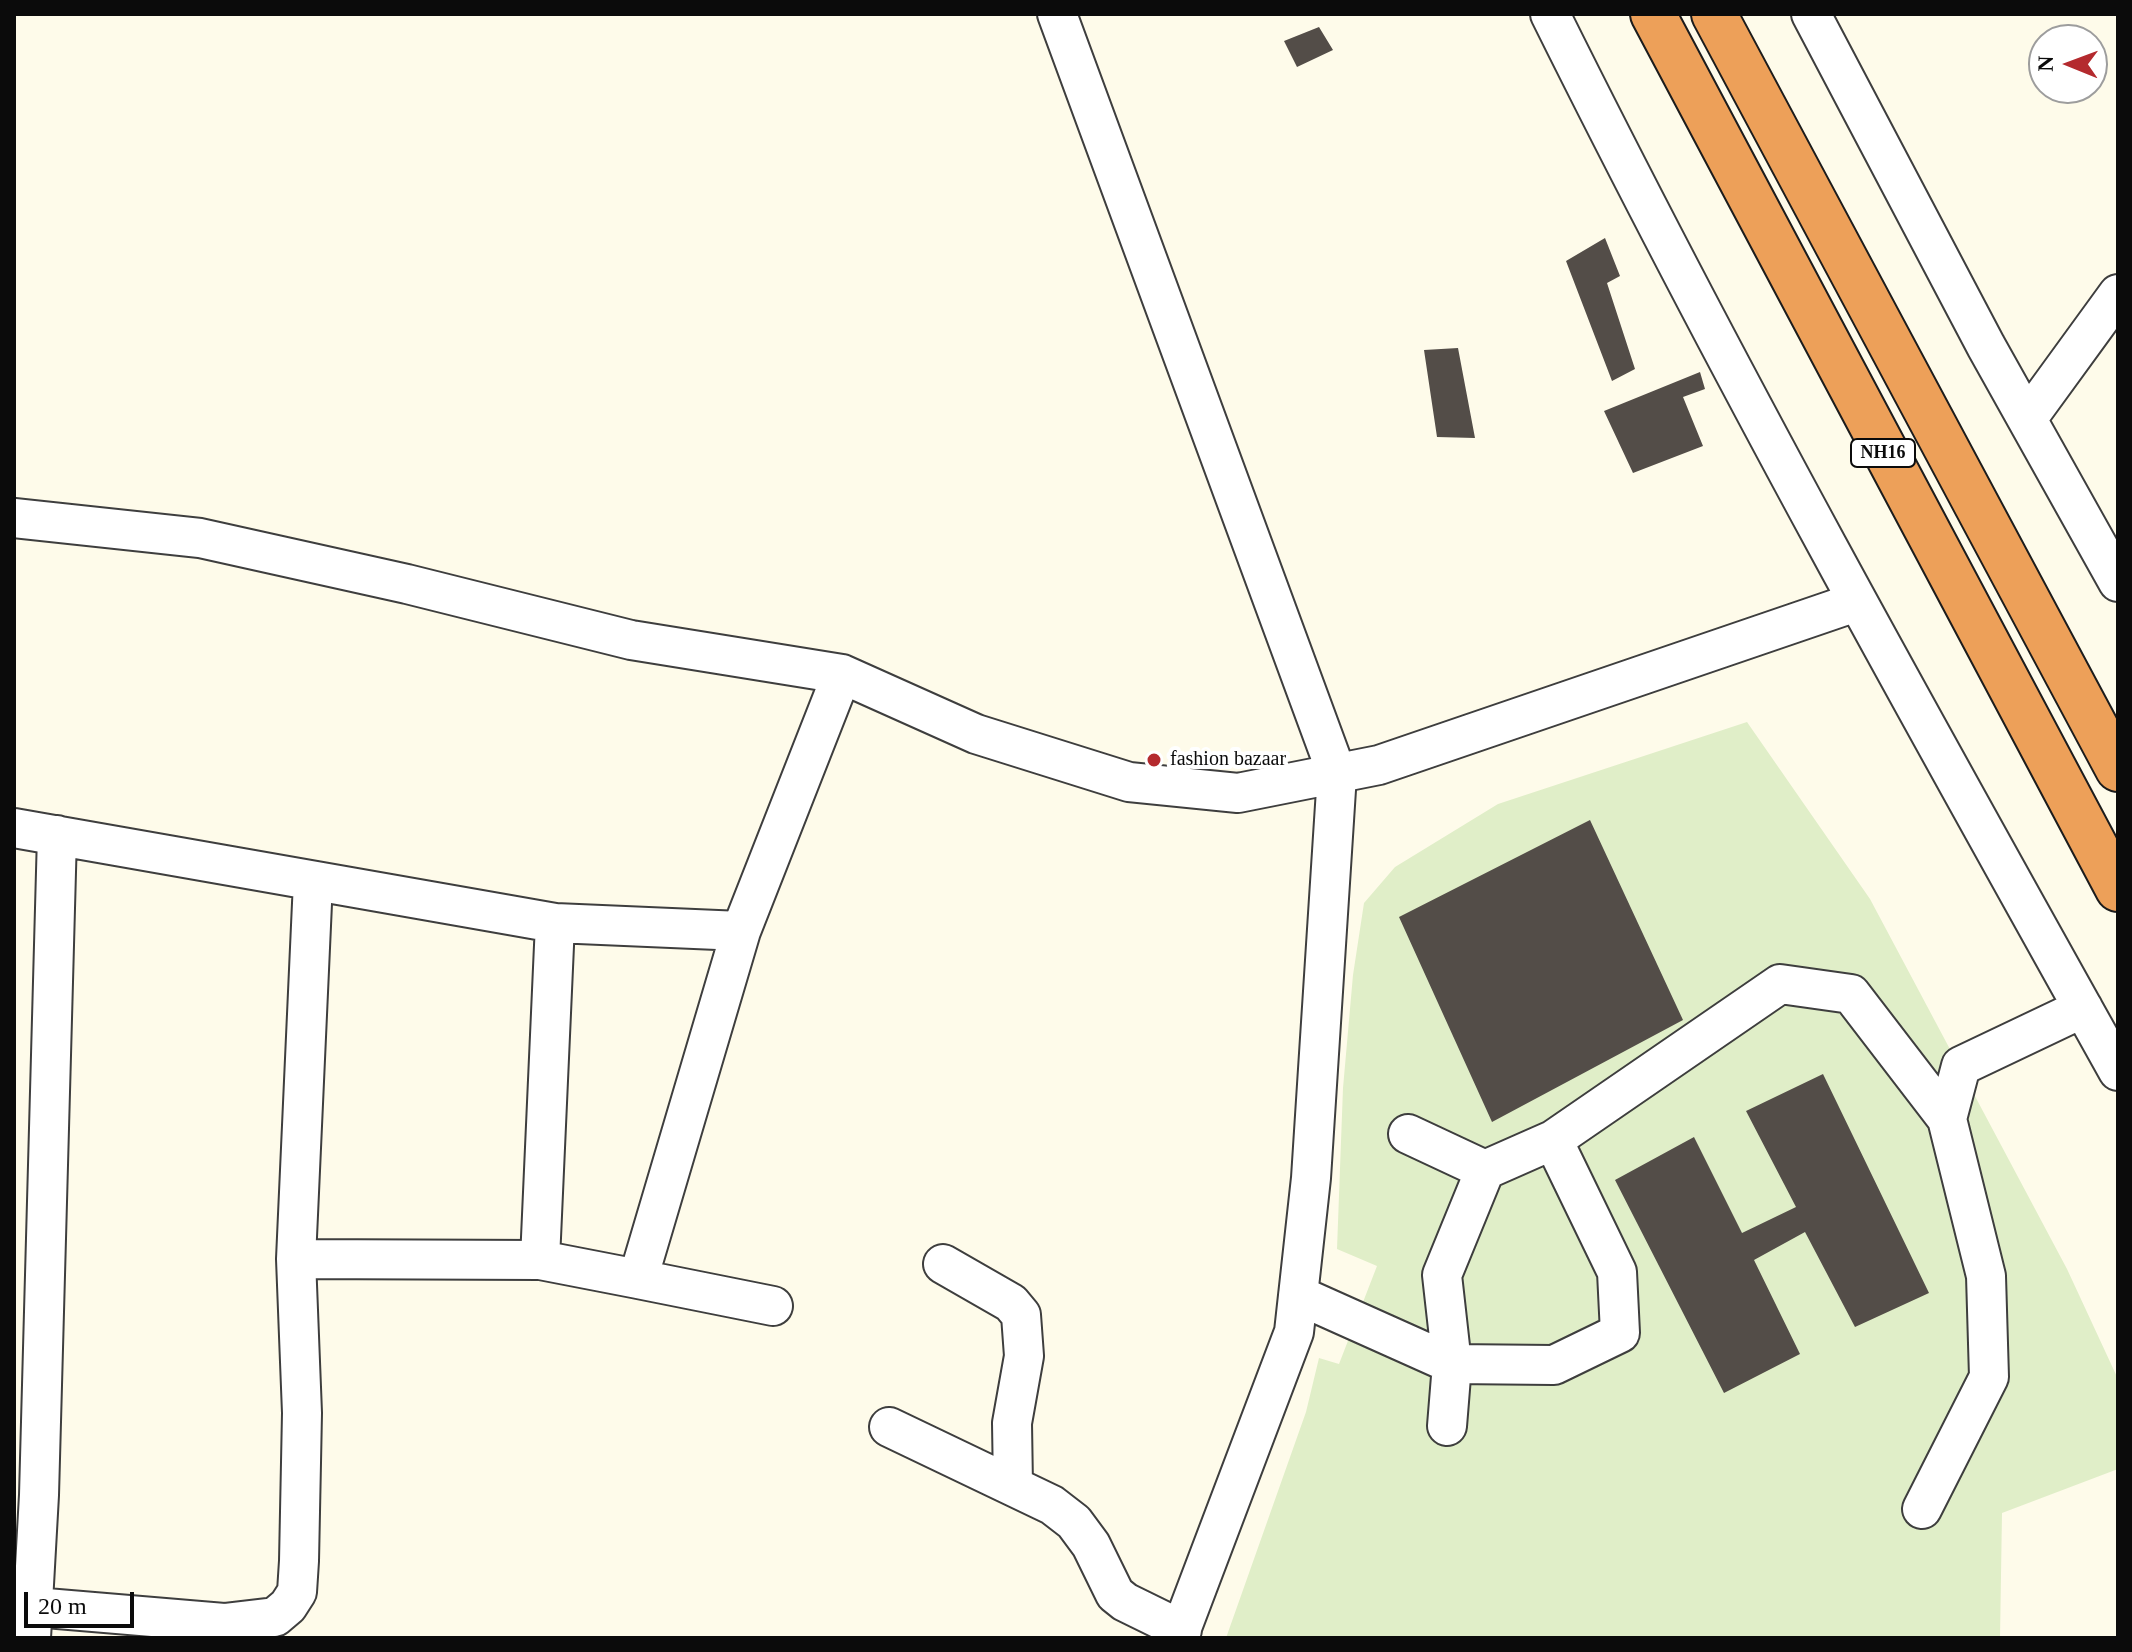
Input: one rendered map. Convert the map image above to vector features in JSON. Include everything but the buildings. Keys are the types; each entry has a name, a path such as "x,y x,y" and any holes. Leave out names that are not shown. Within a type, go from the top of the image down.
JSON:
{"highway":[{"name":"NH16","path":"1653,14 2118,889"},
{"name":"NH16","path":"1714,14 2118,769"}],"street":[{"path":"889,1427 1052,1505 1074,1522 1091,1545 1115,1594 1180,1634 1294,1332 1311,1178 1337,774 1057,14"},
{"path":"1550,14 1625,164 1856,602 2118,1071"},
{"path":"1811,14 2027,419 2114,561"},
{"path":"2027,419 2118,294"},
{"path":"14,518 200,538 407,584 631,640 842,674 976,734 1129,782 1238,793 1379,765 1856,602"},
{"path":"638,1279 741,931 842,674"},
{"path":"14,828 555,923 741,931"},
{"path":"57,835 30,1236 32,1623 168,1628 224,1623 275,1617 288,1606 297,1592 302,1413 296,1259 313,881"},
{"path":"540,1260 555,923"},
{"path":"1447,1426 1452,1364 1442,1275 1485,1170 1553,1140 1780,984 1851,994 1947,1119 1986,1276 1989,1377 1922,1509"},
{"path":"1947,1119 1961,1066 2083,1008"},
{"path":"1408,1134 1485,1170"},
{"path":"1298,1295 1452,1364 1554,1365 1620,1333 1617,1272 1553,1140"},
{"path":"296,1259 540,1260 773,1306"},
{"path":"943,1264 1011,1303 1021,1315 1024,1356 1012,1423 1013,1486"}],"green space":[{"path":"1747,722 1870,899 2067,1269 2118,1379 2118,1469 2002,1513 2000,1638 1226,1638 1306,1412 1319,1358 1339,1364 1377,1266 1337,1249 1343,1088 1353,975 1364,903 1395,867 1498,804"}],"place":[{"name":"fashion bazaar","path":"1154,760"}]}
